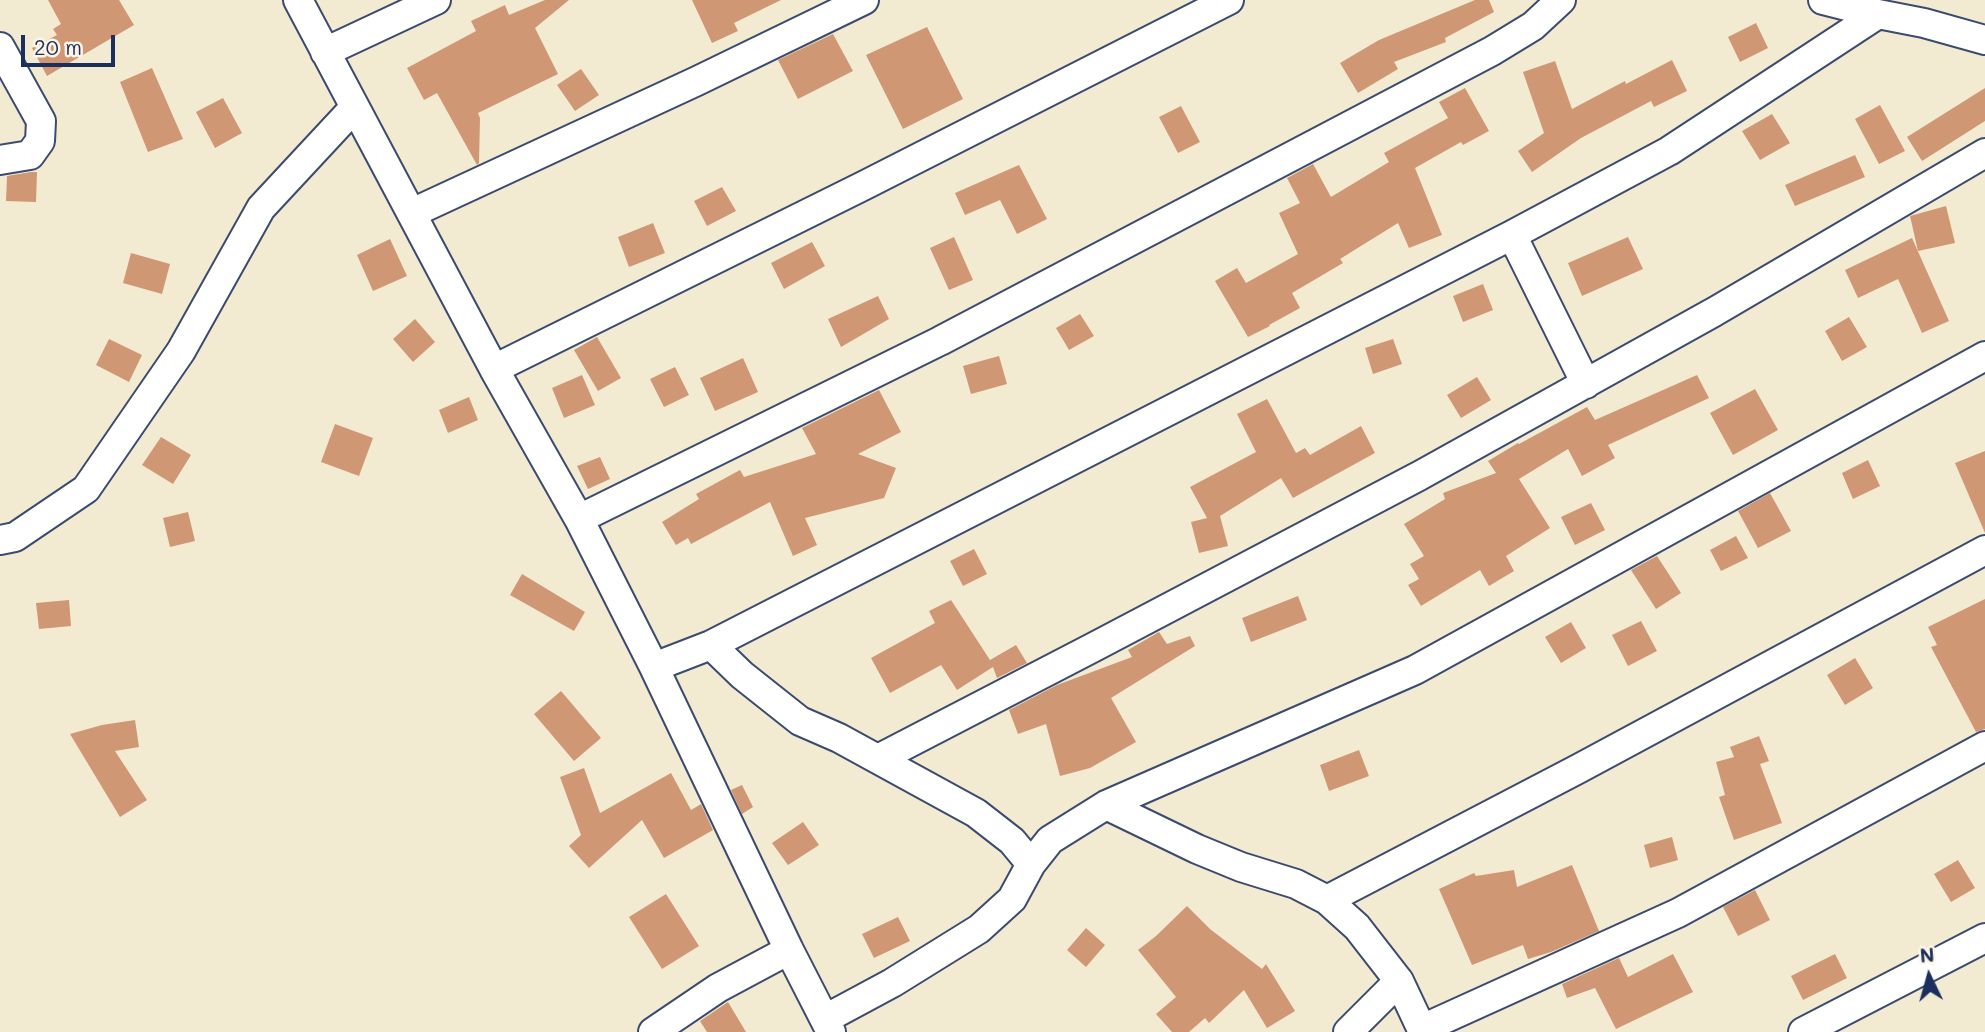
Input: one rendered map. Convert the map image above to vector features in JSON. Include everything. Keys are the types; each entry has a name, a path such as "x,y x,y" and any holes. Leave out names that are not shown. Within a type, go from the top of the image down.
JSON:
{"street":[{"path":"298,0 494,369 579,519 828,1025 979,929 1012,899 1031,864 1050,841 1106,805 1415,670 1985,356"},
{"path":"325,52 436,0"},
{"path":"412,213 864,0"},
{"path":"494,369 1229,0"},
{"path":"579,519 940,341 1492,51 1533,26 1561,0"},
{"path":"1823,0 1878,14 1927,11 1985,40"},
{"path":"654,667 711,645 1512,235 1669,151 1878,14"},
{"path":"0,47 41,121 40,141 30,155 0,160"},
{"path":"0,540 15,537 86,489 181,351 261,208 354,108"},
{"path":"878,759 1407,482 1714,312 1985,153"},
{"path":"1512,235 1586,383"},
{"path":"1327,900 1578,769 1985,550"},
{"path":"711,645 800,721 839,738 976,813 1012,841 1031,864"},
{"path":"1106,805 1197,849 1241,867 1296,884 1327,900 1357,927 1399,981 1422,1031 1678,913 1985,746"},
{"path":"1803,1032 1985,938"},
{"path":"653,1032 718,988 789,950"},
{"path":"1348,1032 1399,981"}],"building":[{"path":"48,0 119,0 134,25 47,76 32,48 57,35 53,29 61,24"},
{"path":"545,0 569,0 535,28 558,74 478,113 477,165 437,93 424,100 407,68 476,31 471,21 505,5 509,15"},
{"path":"692,0 781,0 734,23 738,31 712,43"},
{"path":"1475,0 1489,0 1494,12 1445,38 1446,42 1394,62 1398,69 1358,93 1340,63 1379,40"},
{"path":"1756,23 1768,48 1740,62 1728,37"},
{"path":"927,27 963,99 903,129 866,55"},
{"path":"833,34 853,71 798,99 778,60"},
{"path":"1672,60 1687,91 1654,107 1651,101 1581,138 1532,172 1518,151 1544,133 1523,72 1555,61 1572,109"},
{"path":"152,68 183,139 148,152 120,82"},
{"path":"581,69 599,95 575,111 557,85"},
{"path":"1465,88 1489,131 1463,145 1461,142 1415,168 1442,235 1409,248 1398,223 1340,259 1343,263 1292,293 1300,308 1248,337 1215,281 1237,268 1246,283 1298,254 1279,213 1300,203 1287,178 1313,164 1331,197 1389,162 1384,153 1448,118 1439,102"},
{"path":"1985,88 1985,121 1922,161 1907,137"},
{"path":"223,98 242,133 215,148 196,112"},
{"path":"1880,105 1905,151 1879,164 1855,119"},
{"path":"1181,106 1200,142 1178,153 1159,117"},
{"path":"1772,114 1790,143 1760,160 1742,131"},
{"path":"1855,155 1865,177 1795,206 1785,185"},
{"path":"1019,165 1047,219 1017,234 1000,200 965,215 955,193"},
{"path":"37,172 36,202 6,201 7,176"},
{"path":"722,187 736,211 707,226 694,201"},
{"path":"1946,206 1955,243 1918,251 1910,216"},
{"path":"653,223 665,253 629,267 618,237"},
{"path":"954,237 973,280 949,290 930,248"},
{"path":"1628,237 1643,269 1582,296 1568,263"},
{"path":"1912,238 1949,321 1922,333 1898,279 1858,298 1845,270"},
{"path":"390,239 407,276 373,291 357,255"},
{"path":"812,242 825,266 784,289 771,263"},
{"path":"131,253 170,264 162,294 123,283"},
{"path":"1483,284 1493,310 1463,322 1453,296"},
{"path":"878,296 889,319 841,347 828,319"},
{"path":"1080,314 1094,336 1069,350 1056,328"},
{"path":"1849,317 1867,347 1842,361 1825,331"},
{"path":"415,319 435,342 413,362 393,339"},
{"path":"597,337 621,378 598,391 574,350"},
{"path":"109,339 142,355 129,382 96,365"},
{"path":"1393,339 1402,364 1373,374 1365,348"},
{"path":"999,356 1007,384 971,394 963,366"},
{"path":"743,358 758,392 715,411 700,378"},
{"path":"675,367 689,395 664,407 650,379"},
{"path":"582,375 595,405 564,418 552,388"},
{"path":"1697,375 1709,398 1608,445 1615,458 1582,476 1568,449 1519,479 1550,528 1506,556 1514,571 1489,586 1480,570 1421,606 1408,585 1419,579 1410,564 1424,556 1404,524 1445,499 1443,493 1496,473 1488,461 1587,407 1595,420"},
{"path":"1477,377 1491,400 1461,418 1447,395"},
{"path":"1755,389 1778,430 1733,455 1710,413"},
{"path":"879,390 901,432 858,454 896,468 884,498 805,518 817,545 793,556 770,502 691,544 688,538 676,545 662,522 699,499 696,494 740,470 744,477 816,454 802,428"},
{"path":"469,397 478,420 448,433 439,410"},
{"path":"1267,399 1296,453 1305,448 1310,455 1361,426 1375,453 1293,498 1281,478 1220,516 1228,546 1199,553 1191,522 1207,518 1190,487 1256,452 1237,414"},
{"path":"335,424 373,438 359,476 321,462"},
{"path":"161,437 191,455 173,484 142,465"},
{"path":"1985,451 1985,533 1955,463"},
{"path":"600,457 610,479 588,489 577,466"},
{"path":"1868,460 1880,486 1853,499 1842,473"},
{"path":"1770,493 1791,531 1758,548 1738,511"},
{"path":"1591,503 1605,530 1575,545 1561,517"},
{"path":"188,512 195,541 170,547 163,518"},
{"path":"1736,536 1748,558 1721,571 1710,550"},
{"path":"974,549 987,574 963,586 950,561"},
{"path":"1657,556 1681,593 1656,609 1631,570"},
{"path":"522,574 585,612 574,631 510,595"},
{"path":"1298,596 1307,620 1251,642 1242,618"},
{"path":"1985,599 1985,729 1976,732 1931,647 1937,645 1928,627"},
{"path":"69,600 71,626 39,629 36,603"},
{"path":"951,600 990,660 1016,645 1027,663 997,678 993,667 957,690 941,665 890,693 871,658 935,623 929,611"},
{"path":"1641,621 1657,651 1628,666 1612,635"},
{"path":"1571,622 1586,648 1561,663 1545,637"},
{"path":"1159,632 1167,644 1190,636 1195,646 1111,698 1136,742 1090,768 1060,776 1046,724 1018,734 1009,710 1057,685 1132,657 1128,650"},
{"path":"1855,658 1873,688 1845,705 1827,675"},
{"path":"561,691 601,738 574,761 534,714"},
{"path":"135,720 139,747 115,751 147,800 120,817 70,734"},
{"path":"1759,736 1769,761 1760,764 1782,823 1734,840 1719,797 1725,795 1716,762 1734,757 1730,747"},
{"path":"1359,750 1369,776 1329,791 1320,765"},
{"path":"584,768 600,813 671,773 691,810 701,804 713,830 664,858 642,820 589,868 569,846 581,835 560,777"},
{"path":"742,785 753,807 742,814 731,790"},
{"path":"803,822 819,845 788,865 772,843"},
{"path":"1672,837 1678,860 1650,868 1644,845"},
{"path":"1958,860 1975,888 1951,902 1934,874"},
{"path":"1572,865 1599,931 1528,959 1523,945 1472,965 1439,889 1474,873 1476,876 1514,870 1517,887"},
{"path":"1755,890 1770,920 1738,936 1723,907"},
{"path":"666,894 699,946 662,969 629,917"},
{"path":"1187,906 1210,929 1262,969 1266,964 1295,1011 1267,1028 1244,990 1209,1023 1205,1018 1189,1032 1172,1032 1156,1014 1176,997 1138,950"},
{"path":"898,917 910,941 874,958 862,934"},
{"path":"1086,928 1105,945 1086,967 1067,950"},
{"path":"1673,954 1693,992 1616,1029 1595,988 1567,998 1562,984 1619,958 1628,977"},
{"path":"1835,954 1847,978 1803,1000 1791,976"},
{"path":"728,1002 746,1032 707,1032 700,1021"}]}
